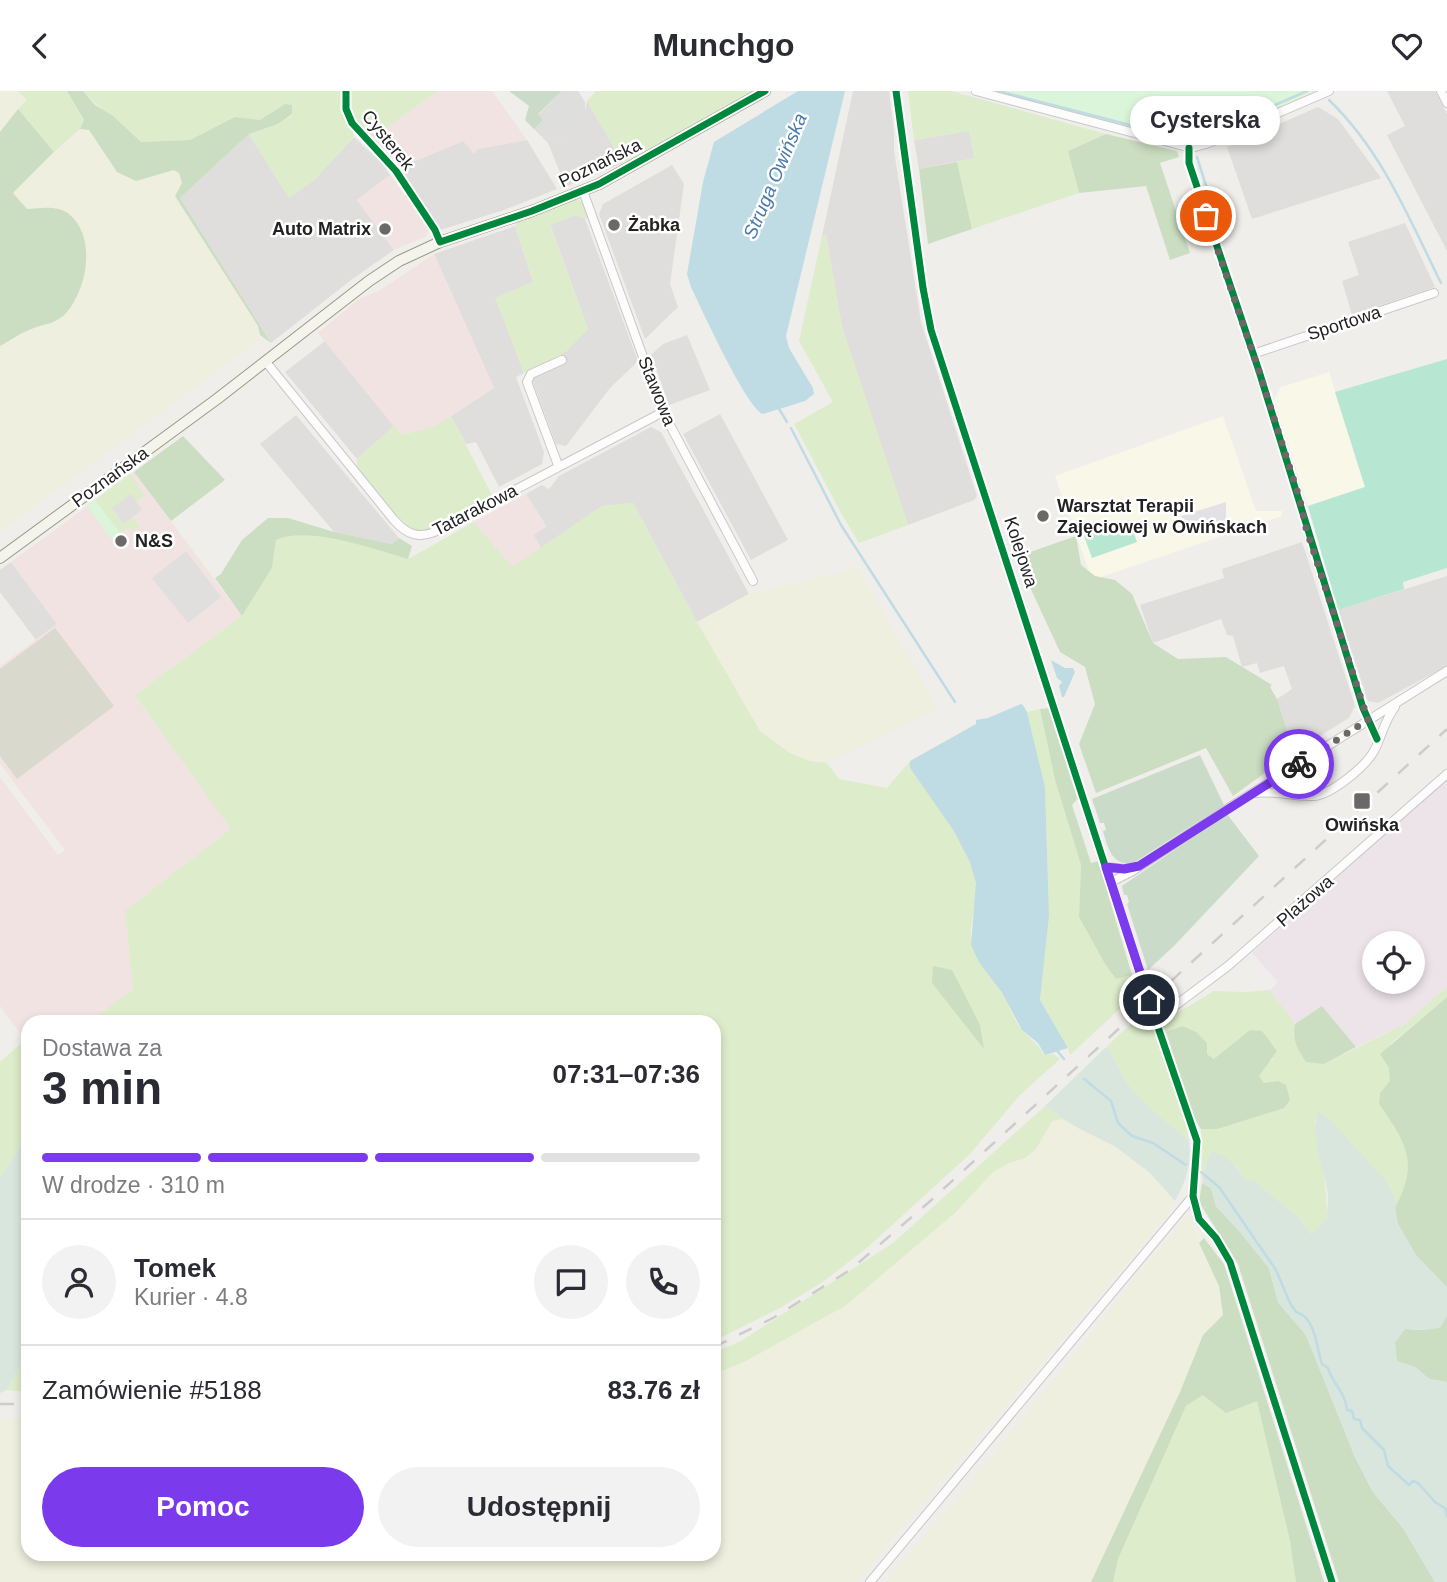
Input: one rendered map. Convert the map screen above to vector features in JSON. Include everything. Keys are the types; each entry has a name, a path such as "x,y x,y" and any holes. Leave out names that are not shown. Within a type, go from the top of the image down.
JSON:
{"main road":[{"name":"Poznańska","path":"0,558 266,362 383,271 440,242 583,191 617,175 765,91"}],"street":[{"name":"Cysterek","path":"346,91 346,109 352,123 396,171 440,242"},
{"name":"Kolejowa","path":"870,1582 1194,1196 1197,1141 929,321 895,91"},
{"path":"976,91 1189,148 1202,146 1328,91"},
{"path":"1441,91 1447,103"},
{"path":"1189,148 1189,163 1300,500 1306,528 1368,720 1377,739"},
{"name":"Stawowa","path":"583,191 663,412 753,581"},
{"name":"Sportowa","path":"1253,354 1434,293"},
{"path":"558,465 527,382 536,371 562,360"},
{"name":"Tatarakowa","path":"266,362 394,520 409,534 419,536 432,533 663,412"},
{"path":"1111,882 1447,671"},
{"path":"1251,794 1278,792 1312,796 1331,791 1368,758 1386,719 1399,702"},
{"path":"1357,727 1367,730 1377,739"},
{"name":"Plażowa","path":"1154,1013 1172,1009 1228,966 1447,773"},
{"path":"1276,778 1275,786 1278,792"},
{"path":"1106,867 1124,869 1139,866"}],"shaded area":[{"path":"438,91 492,91 527,140 478,149 474,154 463,141 398,168 372,138"},
{"path":"562,91 578,91 585,102 585,110 570,139 563,143 541,136 534,129 543,120 538,115"},
{"path":"853,91 889,91 894,151 921,322 977,496 974,500 908,525 842,328 826,235 822,236"},
{"path":"1387,91 1435,91 1447,114 1447,251 1387,135 1405,126"},
{"path":"587,101 623,163 566,187 548,143 541,136 563,143 585,110"},
{"path":"1318,107 1338,119 1381,178 1252,219 1227,147"},
{"path":"969,131 975,158 919,169 914,140"},
{"path":"249,134 289,198 314,180 354,137 382,163 390,175 357,200 394,250 271,343 180,198"},
{"path":"527,140 557,189 504,210 440,230 398,168 463,141 477,149"},
{"path":"672,165 684,184 670,284 678,307 645,339 599,214 603,204"},
{"path":"390,175 429,229 427,236 394,250 357,200"},
{"path":"576,215 585,219 638,361 610,388 566,446 556,444 531,377 563,363 560,355 588,329 550,224"},
{"path":"1405,223 1435,287 1352,315 1342,281 1359,275 1348,242"},
{"path":"515,226 533,282 496,298 524,373 516,377 544,452 542,464 499,487 476,442 466,444 451,416 494,388 434,254"},
{"path":"434,254 494,388 435,426 401,435 318,333 359,299 380,290"},
{"path":"687,335 710,390 669,405 651,355 663,344"},
{"path":"325,341 394,426 357,459 285,372"},
{"path":"1329,372 1365,487 1308,506 1274,401 1281,387"},
{"path":"720,414 788,540 751,560 683,434"},
{"path":"296,415 399,538 392,544 334,532 260,444"},
{"path":"1223,416 1256,511 1282,511 1282,516 1092,580 1055,476"},
{"path":"651,427 661,432 749,594 697,622 633,503 602,506 541,548 533,535 546,526 526,494 542,485 549,489 559,476"},
{"path":"134,472 242,616 135,695 232,829 125,911 133,989 98,1015 21,1015 21,1034 0,1006 0,777 58,855 65,850 0,764 0,666 57,624 11,562"},
{"path":"131,494 142,510 123,524 112,508"},
{"path":"526,494 546,527 534,535 541,548 512,568 474,522"},
{"path":"1226,502 1226,519 1214,531 1199,532 1187,526 1181,516"},
{"path":"1302,542 1355,706 1349,718 1294,752 1277,699 1292,689 1284,666 1260,673 1257,663 1242,667 1233,636 1227,635 1221,619 1153,643 1140,605 1224,578 1222,569"},
{"path":"186,551 221,597 188,623 152,578"},
{"path":"11,562 57,624 36,640 0,592 0,570"},
{"path":"1447,576 1447,666 1378,703 1368,701 1338,610"},
{"path":"55,628 114,706 17,779 0,756 0,669"},
{"path":"1447,777 1447,986 1405,1024 1356,1047 1322,1006 1295,1024 1270,990 1278,982 1252,953"},
{"path":"1106,1047 1138,1096 1189,1141 1187,1172 1175,1201 1150,1173 1116,1147 1078,1128 1045,1106"},
{"path":"1319,1112 1331,1121 1387,1182 1394,1198 1398,1224 1416,1255 1447,1287 1447,1316 1440,1328 1405,1329 1395,1342 1397,1361 1415,1367 1429,1379 1447,1382 1447,1582 1435,1582 1403,1528 1373,1492 1355,1457 1306,1335 1278,1302 1269,1268 1216,1206 1211,1188 1202,1183 1212,1151 1232,1163 1245,1180 1253,1180 1298,1217 1311,1234 1327,1219 1327,1187 1315,1131"},
{"path":"21,1145 21,1363 7,1390 0,1393 0,1177"}],"green space":[{"path":"0,91 17,91 27,100 0,132"},
{"path":"17,91 67,91 84,121 80,129 54,152 18,109 27,100"},
{"path":"67,91 83,91 95,105 113,116 141,142 190,140 235,117 260,120 285,104 292,105 292,114 278,124 249,134 180,198 271,343 260,335 258,326 175,196 182,183 179,173 174,170 136,181 117,172 89,130 80,129 84,120"},
{"path":"83,91 343,91 354,137 314,180 289,198 249,134 278,124 292,115 292,105 285,104 260,120 235,117 190,140 141,142"},
{"path":"349,91 438,91 372,138 353,118"},
{"path":"509,91 562,91 538,114 543,120 534,129 525,120 529,106"},
{"path":"596,91 753,91 623,163 587,101"},
{"path":"908,91 951,91 1106,134 1068,151 1079,193 972,229 957,162 974,158 969,131 914,140"},
{"path":"990,91 1315,91 1191,145"},
{"path":"18,109 54,152 13,193 27,209 54,208 69,214 78,224 83,236 86,263 80,290 60,319 25,332 0,346 0,132"},
{"path":"80,129 88,130 117,172 136,181 174,170 179,173 182,183 175,196 258,326 260,335 256,342 0,532 0,346 32,329 58,321 67,312 48,207 27,209 13,193"},
{"path":"1106,134 1177,151 1179,157 1160,163 1190,253 1170,260 1146,186 1079,193 1068,151"},
{"path":"957,162 972,229 928,244 919,169"},
{"path":"576,199 585,203 589,218 576,215 550,225 588,329 566,352 524,373 495,298 533,282 515,226 518,220"},
{"path":"826,234 842,328 908,525 859,543 794,424 833,402 799,341 822,236"},
{"path":"1447,359 1447,568 1403,582 1404,589 1338,610 1308,506 1365,487 1335,392"},
{"path":"451,416 493,497 441,526 420,532 412,531 392,512 357,468 357,459 394,426 402,435 435,426"},
{"path":"183,436 225,480 171,521 134,472"},
{"path":"130,474 145,495 136,502 131,495 112,509 123,524 132,518 140,527 134,531 129,527 112,540 87,506"},
{"path":"95,500 120,533 112,540 87,506"},
{"path":"633,503 760,731 790,753 809,761 827,763 839,779 887,788 910,761 910,768 950,824 968,856 976,885 971,942 976,954 1023,1031 1044,1055 1053,1054 1060,1059 1020,1095 970,1154 868,1247 824,1281 782,1307 721,1338 721,1015 98,1015 133,989 125,911 231,829 135,695 242,616 272,568 276,540 291,536 324,536 408,559 474,522 512,567 602,506"},
{"path":"268,518 288,518 334,532 392,544 399,538 412,546 408,559 323,537 290,536 276,540 272,568 242,616 215,578 221,574 242,540"},
{"path":"1129,520 1137,542 1092,558 1084,536"},
{"path":"1076,536 1081,565 1095,576 1115,580 1132,594 1153,643 1178,659 1226,657 1272,685 1270,687 1277,699 1294,752 1233,796 1206,748 1096,793 1079,744 1095,704 1085,667 1060,652 1016,557"},
{"path":"858,568 938,709 827,763 809,761 790,753 760,731 697,622 749,594"},
{"path":"1050,708 1080,796 1072,805 1091,863 1098,861 1132,975 1116,979 1079,917 1081,865 1055,780 1040,709"},
{"path":"1040,709 1055,780 1081,865 1079,917 1116,979 1132,975 1138,992 1070,1055 1040,1000 1049,916 1045,787 1027,712"},
{"path":"1200,755 1224,805 1135,862 1117,860 1107,844 1103,831 1106,830 1104,823 1100,823 1092,799"},
{"path":"1227,814 1259,856 1148,970 1127,904 1127,895 1124,895 1122,886"},
{"path":"933,966 952,970 980,1025 984,1049 932,983"},
{"path":"1447,986 1447,997 1390,1044 1390,1082 1380,1093 1379,1104 1402,1142 1408,1166 1402,1193 1394,1209 1394,1198 1331,1121 1315,1120 1325,1182 1327,1220 1311,1234 1298,1217 1253,1180 1245,1180 1237,1167 1207,1162 1202,1183 1201,1129 1217,1129 1278,1081 1264,1083 1259,1076 1264,1066 1273,1059 1250,1030 1215,1059 1207,1054 1182,1026 1166,1032 1162,1022 1214,991 1270,990 1295,1024 1293,1035 1324,1064 1405,1024"},
{"path":"1447,997 1447,1289 1416,1256 1398,1224 1394,1209 1402,1193 1408,1166 1402,1142 1379,1104 1380,1093 1390,1081 1389,1068 1380,1054"},
{"path":"1322,1006 1356,1047 1324,1064 1306,1062 1296,1044 1295,1024"},
{"path":"1147,1009 1189,1141 1138,1096 1106,1047"},
{"path":"1182,1026 1196,1032 1207,1043 1207,1054 1214,1059 1250,1030 1262,1031 1277,1051 1259,1076 1264,1083 1278,1081 1286,1085 1290,1100 1284,1108 1217,1129 1201,1129 1193,1117 1166,1032"},
{"path":"21,1044 21,1145 0,1177 0,1062"},
{"path":"1045,1106 1078,1128 1062,1119 1052,1121 1036,1149 1025,1158 993,1172 955,1213 845,1306 744,1362 721,1371 721,1350 741,1341 893,1243"},
{"path":"1062,1119 1116,1147 1150,1173 1175,1201 1166,1217 858,1582 0,1582 0,1419 21,1419 21,1561 721,1561 721,1371 744,1362 845,1306 955,1213 993,1172 1025,1158 1036,1149 1052,1121"},
{"path":"1202,1183 1211,1188 1216,1206 1269,1268 1278,1302 1306,1335 1355,1457 1373,1492 1403,1528 1435,1582 1339,1582 1238,1264 1199,1202"},
{"path":"1188,1213 1219,1286 1223,1315 1203,1335 1180,1392 1091,1582 885,1582 984,1466"},
{"path":"1204,1238 1224,1264 1324,1582 1296,1582 1290,1541 1257,1401 1226,1413 1203,1395 1186,1406 1118,1559 1113,1582 1091,1582 1180,1392 1203,1335 1223,1315 1219,1286 1199,1243"},
{"path":"1447,1316 1447,1382 1429,1379 1415,1367 1396,1361 1395,1342 1405,1329 1424,1330"},
{"path":"21,1363 21,1391 7,1390"},
{"path":"1203,1395 1257,1401 1290,1541 1296,1582 1113,1582 1118,1559 1186,1406"}],"water":[{"path":"798,91 845,91 786,336 789,348 814,394 805,401 763,414 746,395 736,377 704,315 687,274 703,182 714,142"},
{"path":"1051,660 1065,668 1073,668 1075,672 1064,697 1059,686 1062,682 1057,678"},
{"path":"1021,704 1027,712 1045,787 1049,916 1040,1000 1068,1048 1045,1055 1038,1043 1022,1030 971,945 976,883 970,862 954,831 910,768 910,761 976,724 976,720 988,718"}],"waterway":[{"path":"998,91 1192,141 1307,91"},
{"path":"1329,100 1348,120 1379,163 1441,283"},
{"path":"1197,157 1221,233"},
{"name":"Struga Owińska","path":"778,407 787,422"},
{"name":"Struga Owińska","path":"791,428 841,525 955,702"},
{"path":"1055,1048 1064,1059"},
{"path":"1084,1079 1111,1101 1118,1123 1132,1136 1153,1143 1186,1165"},
{"name":"Struga Owińska","path":"1201,1172 1219,1187 1276,1270 1296,1312 1308,1320 1322,1364 1328,1368 1344,1398 1347,1410 1352,1411 1354,1419 1360,1420 1362,1428 1384,1450 1388,1466 1409,1485 1413,1481 1418,1483 1435,1502 1446,1509 1447,1516"}],"railway":[{"path":"721,1344 773,1318 850,1270 928,1203 1447,729"},
{"path":"0,1404 21,1404"}],"cycle path":[{"path":"346,91 346,109 352,123 396,171 440,242 532,211 599,184 765,91"},
{"path":"896,91 931,330 1197,1141 1193,1196 1199,1219 1216,1238 1230,1262 1332,1582"},
{"path":"1189,148 1189,163 1259,371 1363,708 1377,739"}],"way so far":[{"path":"1206,216 1259,371 1368,720 1299,764"}],"place":[{"name":"Cysterska","path":"1206,216"},
{"name":"Żabka","path":"614,225"},
{"name":"Auto Matrix","path":"385,229"},
{"name":"Warsztat Terapii Zajęciowej w Owińskach","path":"1043,516"},
{"name":"N&S","path":"121,541"},
{"name":"Owińska","path":"1362,801"}],"route":[{"path":"1149,1000 1106,867 1124,869 1139,866 1299,764"}]}
